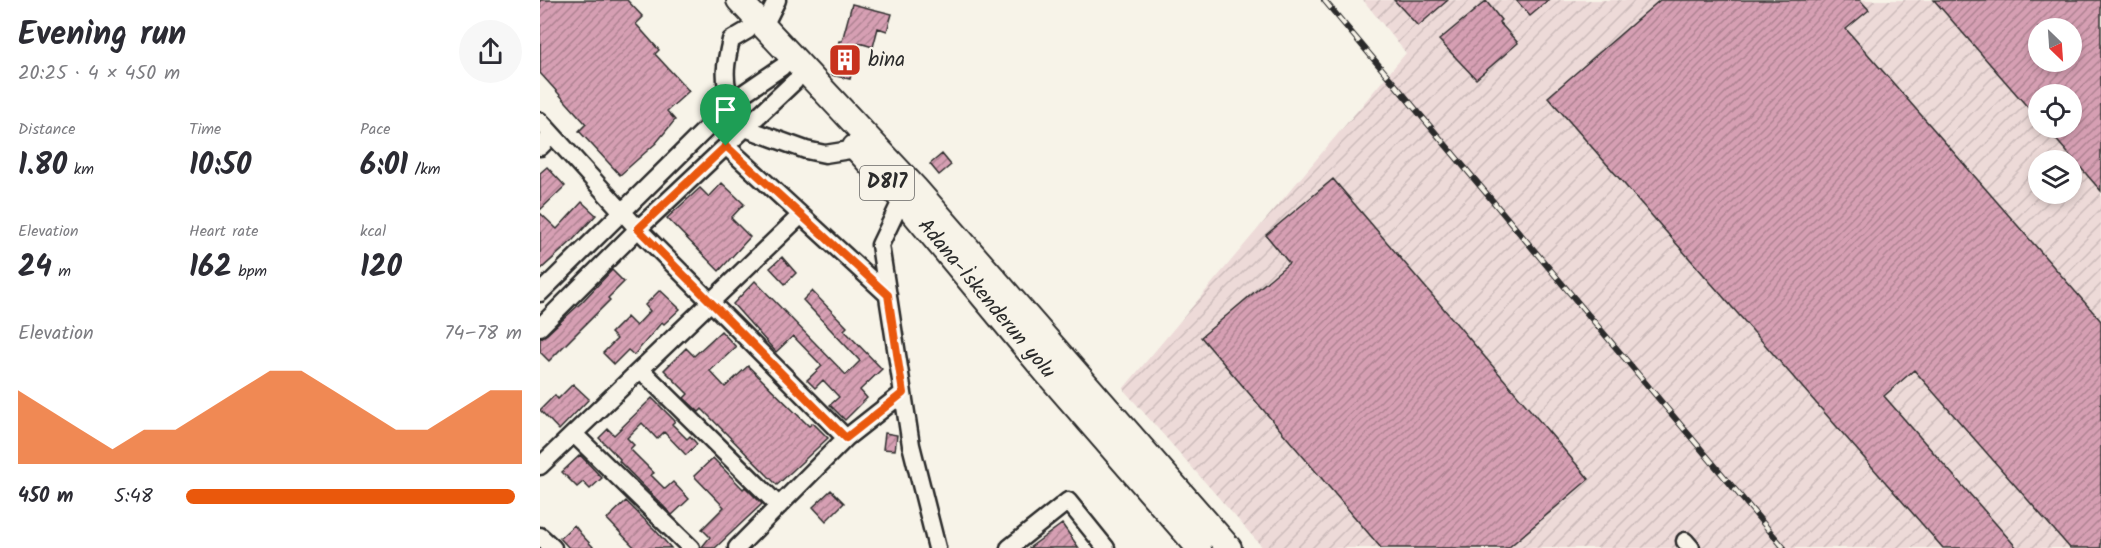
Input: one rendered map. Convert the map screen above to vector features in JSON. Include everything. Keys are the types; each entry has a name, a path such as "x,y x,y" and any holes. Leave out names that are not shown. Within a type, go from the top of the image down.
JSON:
{"highway":[{"name":"Adana-İskenderun yolu","path":"721,0 756,28 789,74 856,149 908,193"},
{"name":"D817","path":"739,0 756,28 908,193 1085,399 1229,548"},
{"name":"D817","path":"1085,399 1200,548"}],"street":[{"path":"730,100 726,89 725,66 731,40 756,28 777,0"},
{"path":"540,293 710,125 730,100 789,74"},
{"path":"540,327 638,229 745,128 789,74"},
{"path":"540,121 638,229 846,438"},
{"path":"745,128 806,150 825,154 856,149"},
{"path":"540,147 552,135"},
{"path":"726,146 888,295"},
{"path":"908,193 880,245 911,445 937,548"},
{"path":"540,466 801,215"},
{"path":"640,370 779,506"},
{"path":"737,548 846,438 903,393"},
{"path":"574,434 691,548"},
{"path":"1009,548 1068,501 1106,548"},
{"path":"540,536 553,548"}],"shaded area":[{"path":"1363,0 2101,0 2101,548 1263,548 1123,389 1406,53"}],"building":[{"path":"540,0 627,0 643,17 636,24 659,50 655,54 689,91 667,111 675,120 656,143 620,175 579,131 586,124 540,73"},
{"path":"1394,0 1448,0 1418,26"},
{"path":"1516,0 1549,0 1530,16"},
{"path":"1660,0 1860,0 1869,10 1846,29 2101,321 2101,548 2070,548 1914,370 1884,396 2017,548 1943,548 1548,97"},
{"path":"1934,0 2101,0 2101,191 2082,169 2082,150 2065,150 2055,138 2082,138 2082,84 2028,84 2028,108"},
{"path":"1486,1 1501,20 1499,22 1518,43 1476,79 1439,40"},
{"path":"852,4 892,14 887,31 878,28 873,47 859,43 850,79 831,75 839,41 842,41"},
{"path":"942,154 951,165 939,175 930,164"},
{"path":"547,167 565,186 540,210 540,173"},
{"path":"1333,179 1589,479 1508,548 1381,548 1201,337 1289,263 1266,235"},
{"path":"722,183 744,204 731,218 750,237 719,271 667,218 700,188 709,197"},
{"path":"582,202 596,215 540,270 540,213 557,229"},
{"path":"782,257 796,273 785,284 770,268"},
{"path":"612,270 624,282 608,298 610,300 549,361 540,352 540,339 582,302"},
{"path":"755,281 846,375 860,361 803,300 812,291 847,327 844,330 882,369 860,390 867,398 845,420 830,405 839,397 823,380 815,388 807,380 822,366 793,336 776,352 733,304"},
{"path":"660,290 680,309 664,324 662,322 634,355 628,350 614,364 603,353 617,339 611,333 627,317 636,326 650,311 645,305"},
{"path":"721,331 736,347 710,371 725,387 748,366 809,426 813,423 828,438 777,485 702,409 699,412 684,398 688,394 664,370 686,348 694,356"},
{"path":"573,384 589,399 559,430 540,410 555,395 558,399"},
{"path":"652,398 675,421 672,424 687,439 690,436 697,444 686,455 664,432 657,439 642,423 627,438 634,445 630,449 654,473 651,475 665,489 673,482 689,499 672,515 599,438 608,429 614,435"},
{"path":"885,433 897,435 895,450 883,449"},
{"path":"580,455 602,478 590,489 583,482 577,487 562,472"},
{"path":"713,458 743,489 745,487 762,504 715,548 701,548 710,537 702,529 724,507 694,476"},
{"path":"831,490 844,503 826,521 813,507"},
{"path":"626,501 671,548 635,548 607,519"},
{"path":"1062,524 1079,548 1029,548"},
{"path":"574,525 594,548 569,548 560,538"}],"railway":[{"path":"1324,0 1784,548"}],"place":[{"name":"bina","path":"845,60"}],"route":[{"path":"726,146 888,295 903,393 846,438 638,229 726,146"}]}
